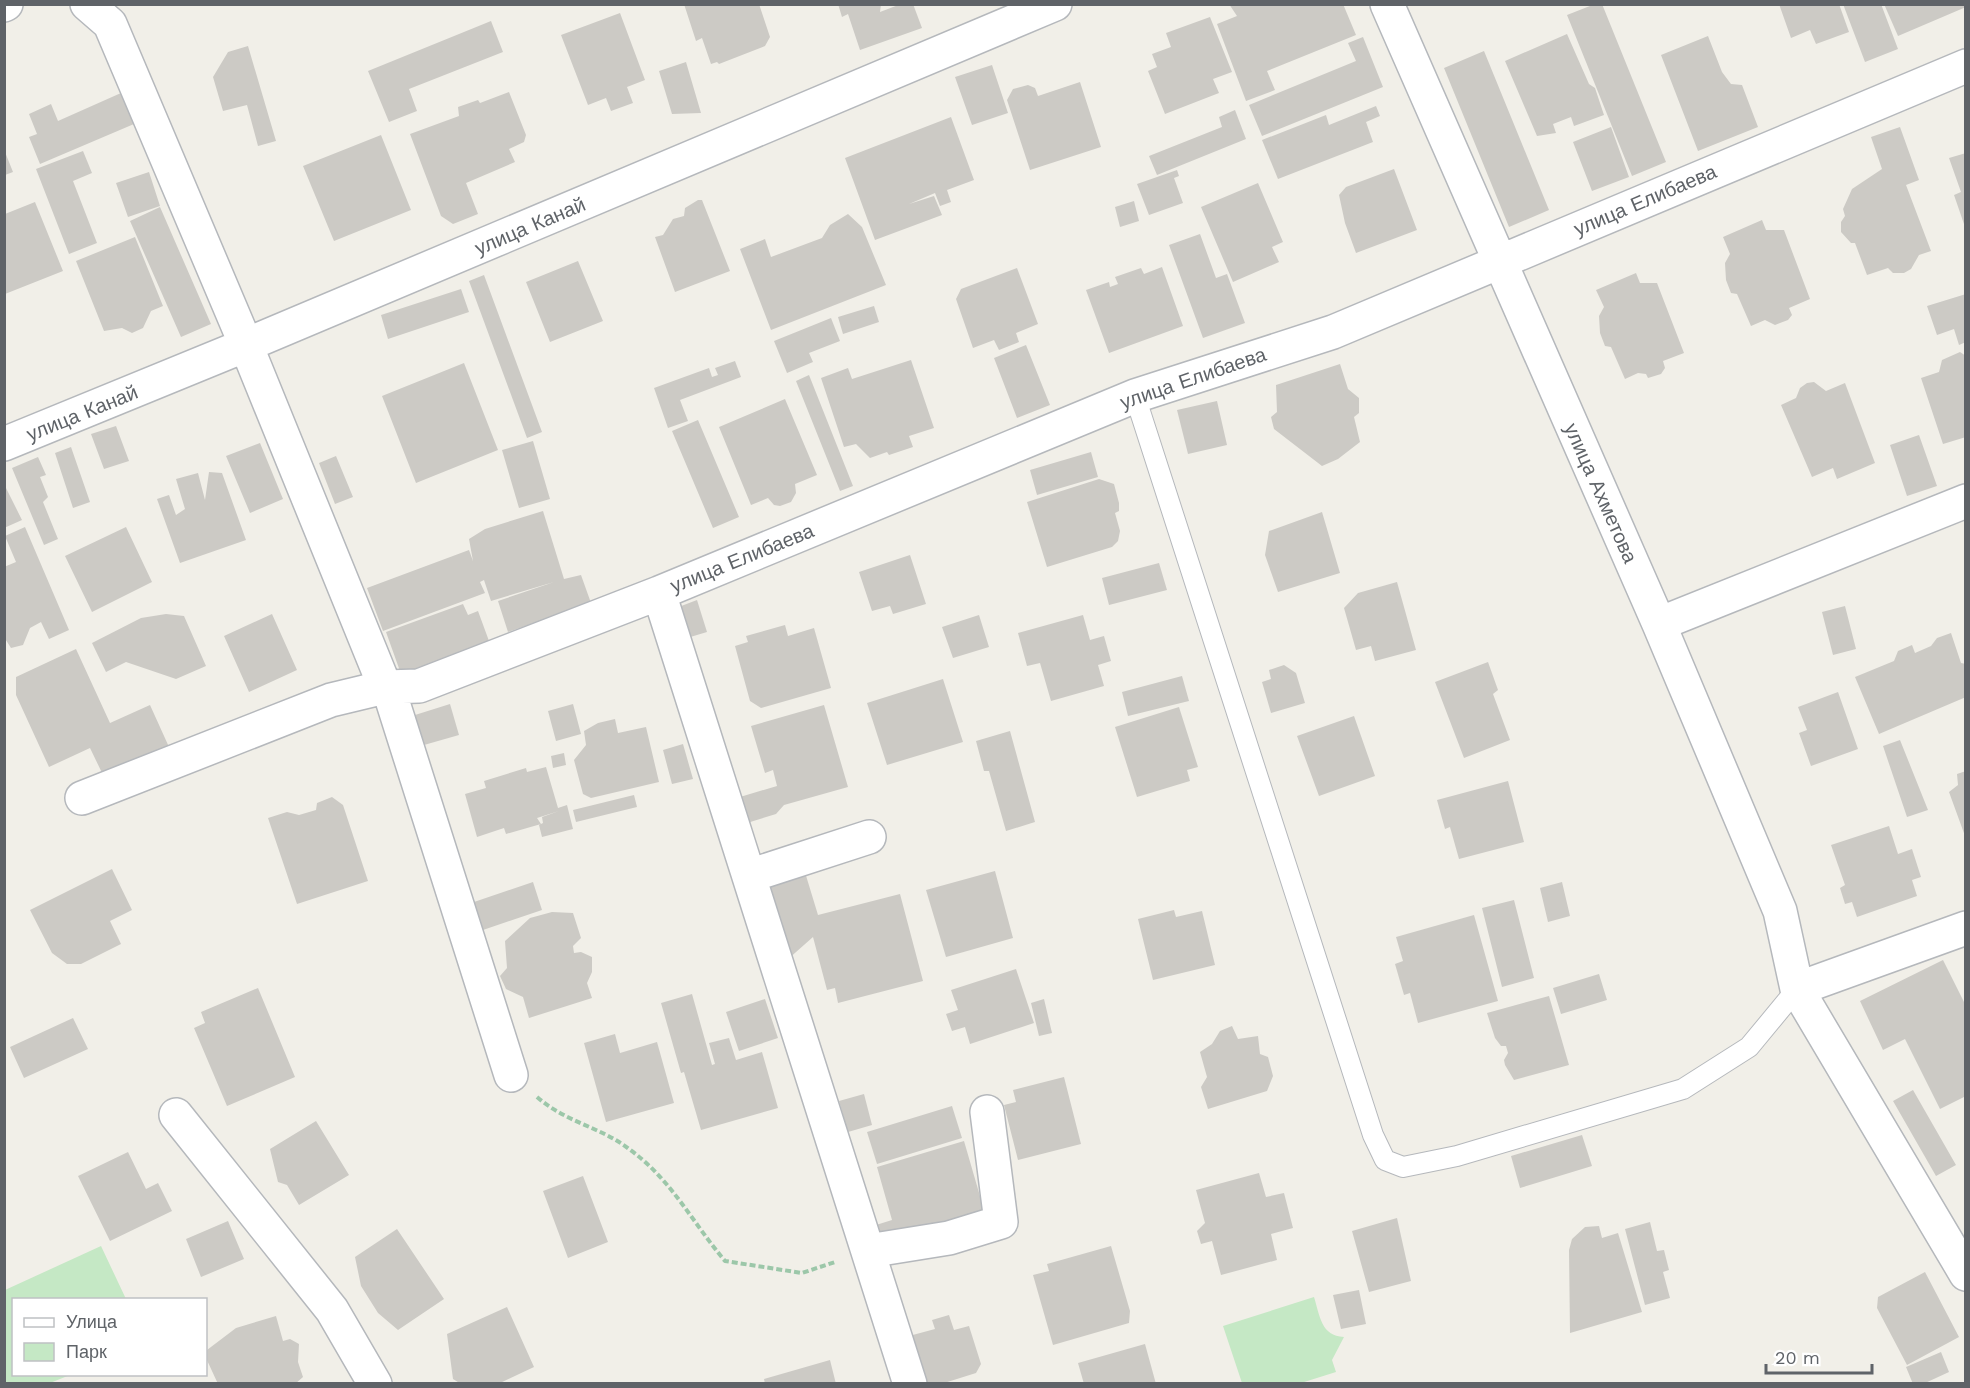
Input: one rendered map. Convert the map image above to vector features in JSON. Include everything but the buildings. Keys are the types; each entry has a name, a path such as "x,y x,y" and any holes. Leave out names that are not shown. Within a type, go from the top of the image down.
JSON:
{"street":[{"path":"87,4 110,24 246,345 398,687 511,1075"},
{"name":"улица Канай","path":"4,444 246,345 1055,4"},
{"name":"улица Ахметова","path":"1387,4 1659,624 1780,911 1797,989 1965,1274"},
{"name":"улица Елибаева","path":"82,798 331,700 398,687 659,592 1135,396 1333,332 1965,66"},
{"path":"1659,624 1965,501"},
{"path":"659,592 910,1383"},
{"path":"748,876 869,837"},
{"path":"1797,989 1965,928"},
{"path":"868,1251 949,1238 1002,1222 987,1112"},
{"path":"176,1115 332,1310 375,1383"}],"lane":[{"path":"1135,396 1373,1135 1385,1160 1403,1167 1456,1156 1683,1089 1749,1047 1797,989"}],"path":[{"path":"511,1075 555,1113 628,1147 664,1178 701,1233 725,1261 802,1273 868,1251"}],"green space":[{"path":"101,1246 126,1298 12,1298 12,1376 68,1376 50,1383 5,1383 5,1290"},
{"path":"1314,1297 1326,1329 1336,1336 1344,1337 1332,1360 1336,1372 1301,1383 1242,1383 1223,1326"}]}
